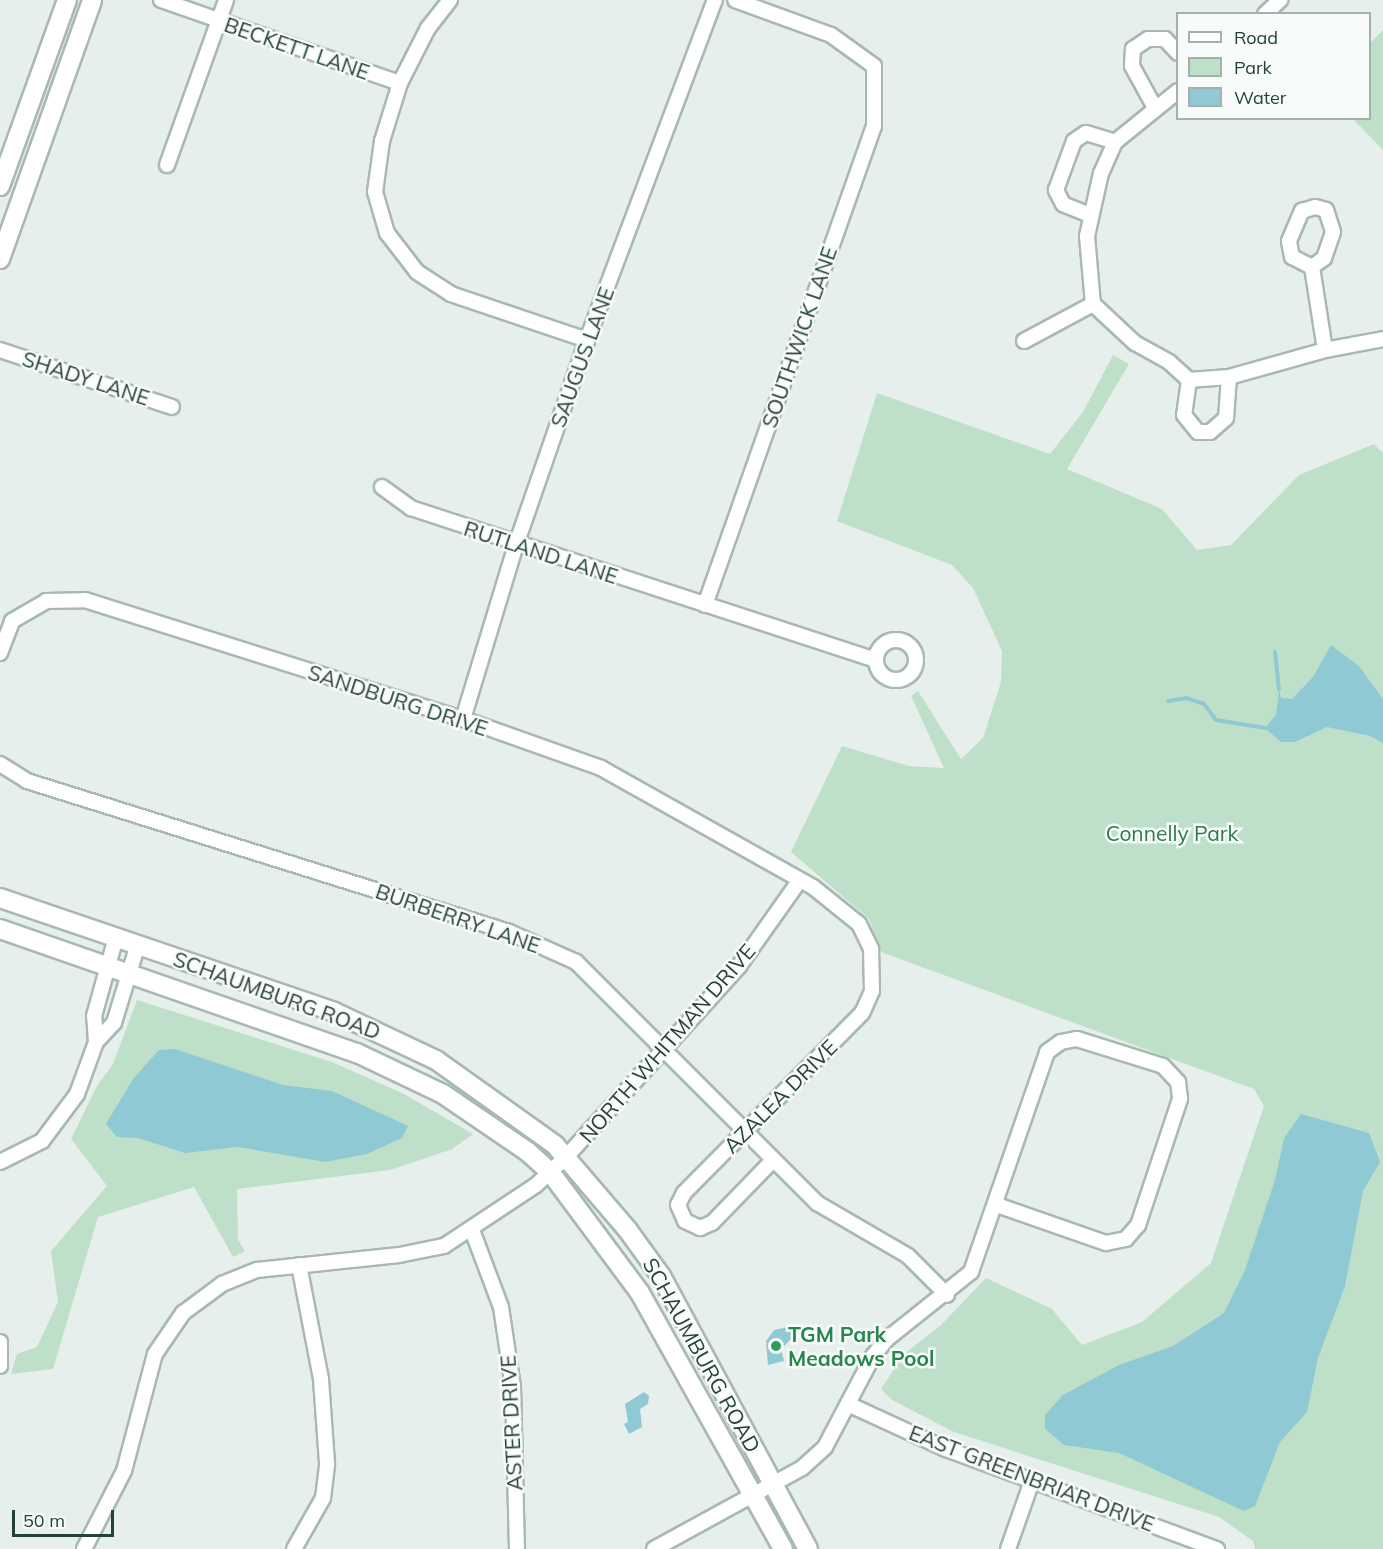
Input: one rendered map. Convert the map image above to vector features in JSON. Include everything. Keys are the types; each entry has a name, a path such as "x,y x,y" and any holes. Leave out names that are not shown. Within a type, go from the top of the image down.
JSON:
{"street":[{"path":"0,186 67,0"},
{"path":"0,259 92,0"},
{"name":"BECKETT LANE","path":"161,0 400,83"},
{"path":"167,165 226,0"},
{"path":"450,0 428,28 400,83 382,141 375,192 387,233 417,272 451,294 587,340"},
{"name":"SAUGUS LANE","path":"463,719 516,545 587,340 715,0"},
{"name":"SOUTHWICK LANE","path":"705,605 874,126 874,66 831,35 735,0"},
{"path":"1267,12 1280,0"},
{"path":"1155,108 1132,66 1133,49 1148,39 1164,39 1176,51"},
{"path":"1176,92 1115,142 1101,172 1087,236 1094,304 1135,343 1169,362 1189,380 1229,376 1325,350 1383,339"},
{"path":"1090,215 1063,204 1056,190 1074,141 1086,133 1115,142"},
{"path":"1312,267 1325,350"},
{"path":"1024,341 1094,304"},
{"name":"SHADY LANE","path":"0,350 172,407"},
{"path":"1189,380 1184,415 1198,432 1210,432 1226,418 1229,376"},
{"name":"RUTLAND LANE","path":"382,488 411,508 516,545 875,660"},
{"name":"SANDBURG DRIVE","path":"0,653 12,621 46,601 85,600 463,719 601,768 800,880"},
{"name":"BURBERRY LANE","path":"0,764 27,781 509,932 576,962 743,1132 817,1203 901,1251 947,1295"},
{"name":"NORTH WHITMAN DRIVE","path":"84,1549 124,1471 155,1354 183,1313 222,1284 257,1270 399,1255 444,1246 472,1230 551,1173 566,1157 739,966 800,880"},
{"name":"AZALEA DRIVE","path":"774,1160 712,1223 700,1228 685,1221 678,1205 684,1193 862,1013 872,991 871,949 858,924 838,904 800,880"},
{"name":"SCHAUMBURG ROAD","path":"0,898 334,1012 400,1041 473,1084 566,1157 627,1229 661,1276 808,1549"},
{"name":"SCHAUMBURG ROAD","path":"0,929 108,968 302,1032 399,1071 482,1118 551,1173 640,1293 783,1549"},
{"path":"96,1042 94,1016 116,937"},
{"path":"0,1162 42,1141 77,1094 96,1042 114,1023 138,944"},
{"path":"654,1549 802,1468 825,1446 873,1356 887,1338 947,1295 971,1272 997,1205 1047,1052 1061,1042 1077,1039 1163,1066 1178,1082 1180,1100 1138,1225 1126,1239 1106,1243 997,1205"},
{"name":"ASTER DRIVE","path":"472,1230 501,1307 513,1387 517,1549"},
{"path":"294,1549 323,1498 327,1463 321,1379 299,1265"},
{"path":"0,1342 0,1366"},
{"name":"EAST GREENBRIAR DRIVE","path":"848,1404 946,1449 1217,1549"},
{"path":"1008,1549 1032,1481"}],"green space":[{"path":"1383,30 1383,150 1354,120 1371,120 1371,42"},
{"name":"Connelly Park","path":"1113,355 1129,364 1067,469 1162,509 1197,550 1231,545 1299,475 1374,444 1383,453 1383,1549 1255,1549 1253,1541 1219,1517 954,1432 892,1400 881,1389 904,1354 941,1325 986,1278 1052,1309 1082,1345 1142,1322 1211,1263 1264,1106 1254,1089 881,952 869,919 791,852 842,746 909,766 944,768 911,696 918,691 961,759 983,738 1001,682 1002,651 973,588 952,565 837,521 877,393 1050,454 1083,412"},
{"path":"137,1000 332,1062 404,1094 473,1134 452,1149 390,1170 237,1189 238,1240 245,1251 233,1257 194,1187 98,1217 53,1369 11,1374 17,1354 37,1347 58,1302 51,1251 107,1186 71,1139 97,1086 113,1064"}],"water":[{"path":"1331,645 1359,666 1383,699 1383,743 1370,736 1327,727 1295,742 1281,742 1265,728 1276,715 1279,690 1281,698 1292,699 1313,677"},
{"path":"175,1049 283,1085 332,1091 408,1126 402,1138 367,1154 325,1162 238,1147 185,1153 138,1138 117,1137 106,1124 133,1079 159,1050"},
{"path":"1301,1114 1369,1133 1380,1162 1363,1191 1345,1286 1318,1358 1307,1412 1280,1442 1255,1506 1244,1511 1119,1453 1064,1445 1045,1429 1045,1415 1063,1395 1119,1365 1173,1346 1224,1313 1245,1270 1275,1180 1284,1138"},
{"name":"TGM Park Meadows Pool","path":"788,1327 794,1336 781,1349 784,1361 768,1365 766,1341 774,1330"},
{"path":"644,1392 649,1396 648,1404 640,1409 642,1427 629,1434 624,1424 628,1422 625,1404"}],"waterway":[{"path":"1275,652 1279,690"},
{"path":"1168,701 1186,698 1204,704 1216,720 1265,728"}],"place":[{"name":"TGM Park Meadows Pool","path":"776,1346"}]}
